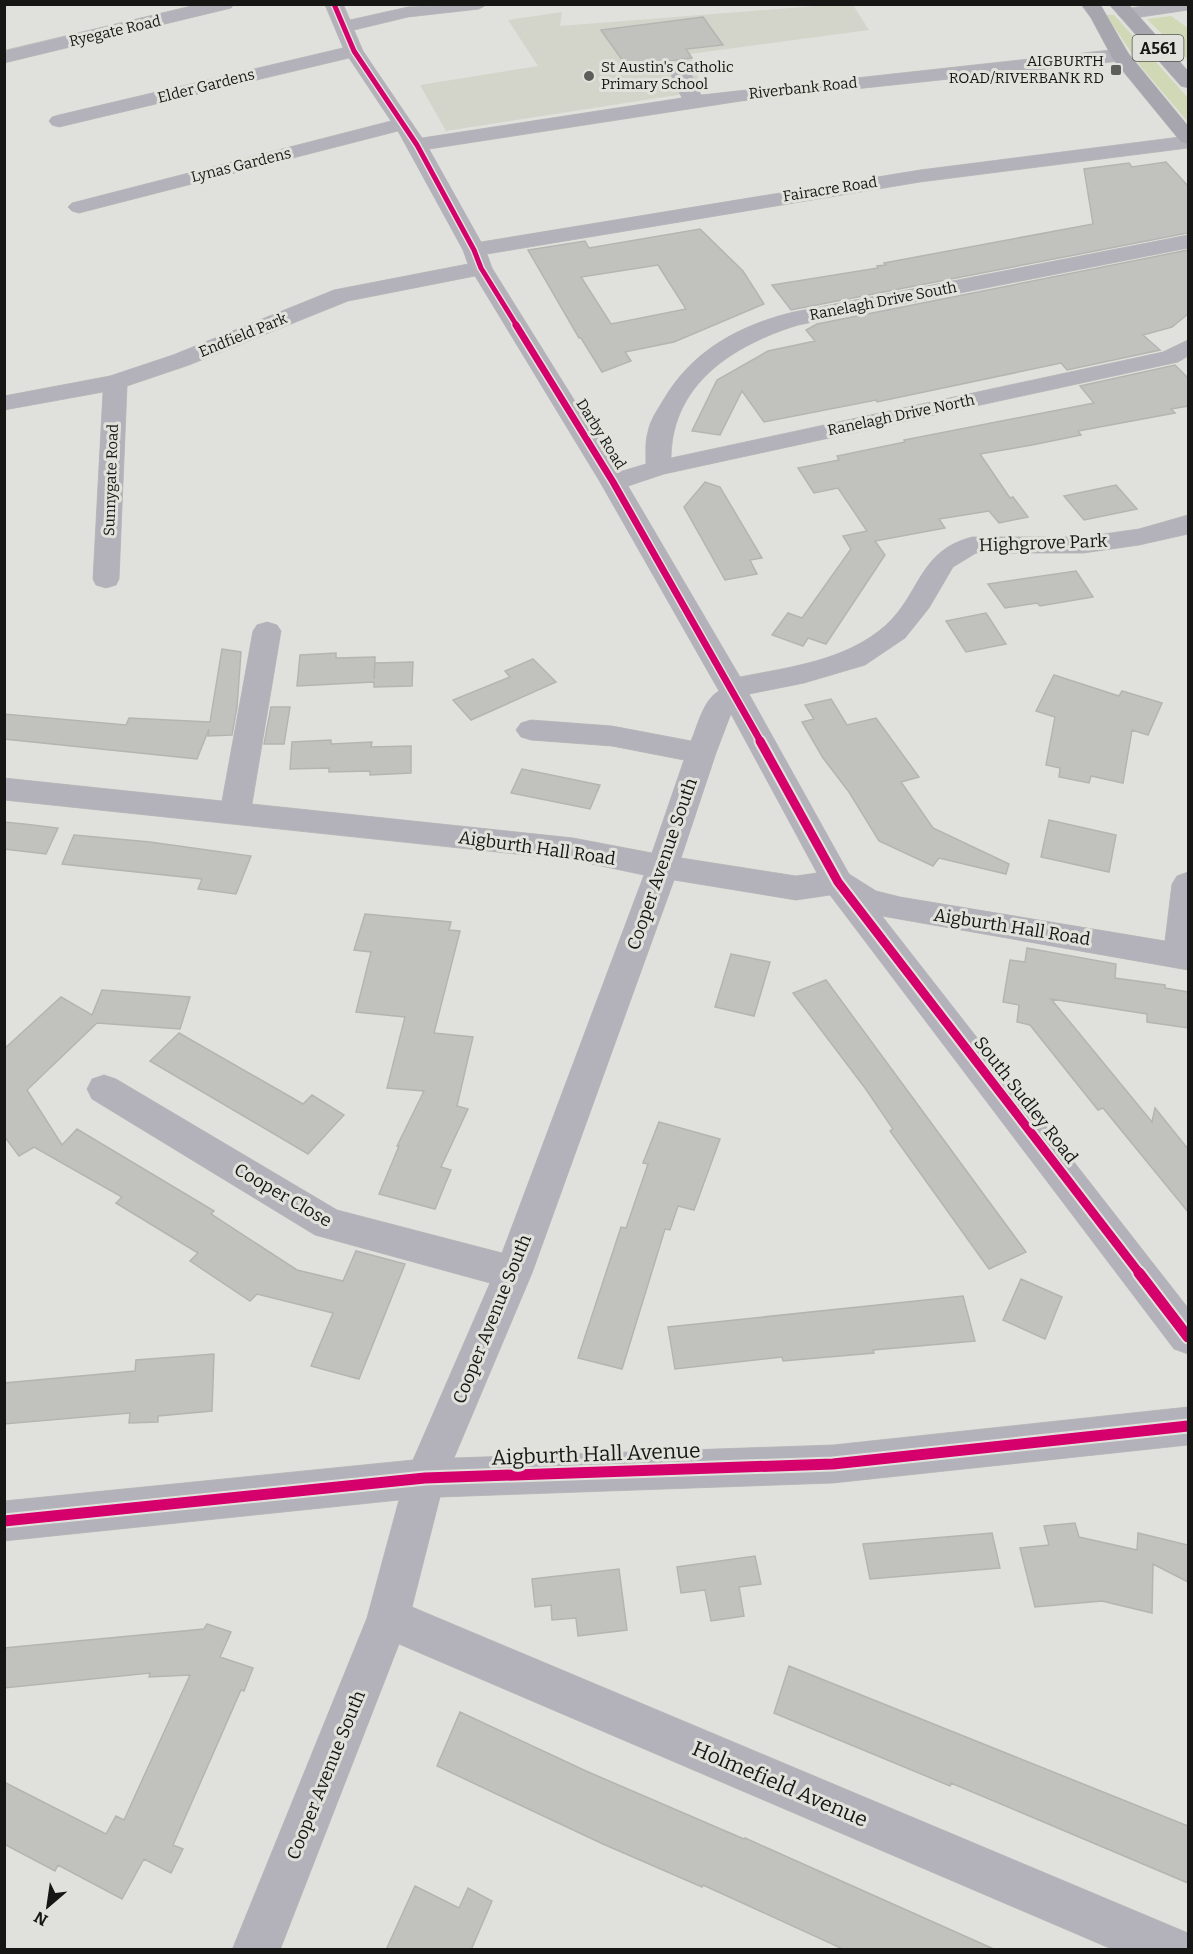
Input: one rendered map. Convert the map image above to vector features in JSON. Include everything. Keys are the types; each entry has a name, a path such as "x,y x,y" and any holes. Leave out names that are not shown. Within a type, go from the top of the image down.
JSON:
{"highway":[{"name":"A561","path":"1090,4 1100,17 1120,55 1188,138"},
{"name":"A561","path":"1123,9 1188,82"}],"street":[{"name":"Ryegate Road","path":"4,57 225,4"},
{"name":"Darby Road","path":"334,4 354,51 417,146 478,259 613,482 734,691 837,882"},
{"path":"344,27 408,12 479,4"},
{"path":"1123,9 1188,4"},
{"name":"Elder Gardens","path":"59,121 354,51"},
{"name":"Riverbank Road","path":"417,146 741,95 1120,55"},
{"path":"678,68 694,102"},
{"name":"Lynas Gardens","path":"79,207 403,124"},
{"name":"Fairacre Road","path":"478,259 810,191 1073,154 1188,142"},
{"name":"Ranelagh Drive South","path":"658,468 660,429 682,386 693,373 724,348 761,329 794,319 1188,241"},
{"name":"Endfield Park","path":"4,403 115,382 180,360 342,295 478,259"},
{"name":"Ranelagh Drive North","path":"613,482 658,468 1170,357 1188,347"},
{"name":"Sunnygate Road","path":"106,579 115,382"},
{"name":"Highgrove Park","path":"734,691 804,674 855,658 895,632 919,602 943,562 972,545 1083,545 1139,537 1179,528 1188,523"},
{"path":"235,813 267,631"},
{"name":"Cooper Avenue South","path":"256,1950 388,1618 425,1478 513,1273 663,867 701,753 722,702 734,691"},
{"path":"529,728 612,736 701,753"},
{"name":"Aigburth Hall Road","path":"4,789 573,849 663,867 796,888 837,882 866,900 900,909 1184,957"},
{"name":"South Sudley Road","path":"837,882 1188,1337"},
{"path":"1184,957 1188,884"},
{"name":"Cooper Close","path":"104,1089 328,1224 513,1273"},
{"name":"Aigburth Hall Avenue","path":"4,1521 425,1478 833,1464 1188,1426"},
{"name":"Holmefield Avenue","path":"388,1618 1172,1950"}],"shaded area":[{"name":"St Austin's Catholic Primary School","path":"853,5 869,30 690,54 703,91 446,131 420,85 538,66 508,20 562,12 560,26"}],"green space":[{"path":"1106,15 1114,15 1188,98 1188,122 1142,68"},
{"path":"1171,16 1188,28 1188,60 1147,19"}],"building":[{"path":"703,17 723,45 686,49 692,58 627,67 601,30"},
{"path":"1166,162 1188,186 1188,233 791,310 772,285 878,268 877,266 886,265 884,263 1093,224 1084,169 1129,163 1132,167"},
{"path":"700,229 743,271 764,304 674,342 625,352 631,361 602,372 579,338 528,250 585,241 589,248","holes":["658,265 686,309 611,324 581,277"]},
{"path":"1188,250 1188,314 1172,327 1143,335 1160,350 1067,370 1061,363 877,402 876,400 764,422 742,391 720,435 692,431 717,380 768,351 815,341 806,330 817,324"},
{"path":"1175,365 1188,378 1188,406 1171,409 1175,413 1078,431 1081,435 980,454 1010,498 1013,497 1028,517 999,523 989,511 939,519 945,528 875,541 885,555 826,644 808,638 803,646 772,635 788,613 802,618 851,549 843,536 867,531 838,488 814,493 798,468 839,460 837,456 905,442 904,440 1094,403 1080,386"},
{"path":"705,482 720,487 762,558 750,560 757,574 725,580 684,507"},
{"path":"1116,485 1137,509 1084,520 1064,496"},
{"path":"1076,571 1093,597 1040,606 1037,603 1005,608 988,584"},
{"path":"986,613 1006,644 966,652 946,621"},
{"path":"222,649 241,652 237,707 232,735 208,736 209,729 197,759 4,739 4,714 126,725 129,718 210,722"},
{"path":"336,653 336,658 375,657 374,679 375,663 413,662 412,686 374,687 374,682 297,686 300,655"},
{"path":"533,659 556,682 471,720 453,700 510,677 505,671"},
{"path":"1054,675 1119,696 1122,691 1162,703 1148,735 1132,730 1123,783 1091,776 1089,783 1059,777 1060,768 1046,765 1055,717 1036,711"},
{"path":"831,699 847,725 876,718 919,777 901,782 933,828 1009,864 1006,874 939,858 933,866 879,841 849,792 823,758 802,722 814,719 805,705"},
{"path":"271,707 290,707 284,744 264,744"},
{"path":"331,740 331,744 372,742 371,747 411,746 411,773 370,775 370,771 329,772 329,768 290,769 292,742"},
{"path":"522,769 600,785 590,809 511,793"},
{"path":"1049,820 1116,835 1109,872 1041,857"},
{"path":"4,822 58,828 46,854 4,849"},
{"path":"74,835 150,842 251,856 236,894 198,889 202,879 62,864"},
{"path":"365,914 451,922 449,930 460,931 434,1033 473,1037 457,1106 468,1109 441,1167 451,1170 435,1209 379,1194 399,1146 397,1146 424,1091 387,1088 405,1017 356,1012 371,952 354,950"},
{"path":"1027,948 1116,964 1115,978 1165,985 1165,988 1188,992 1188,1028 1147,1022 1147,1014 1051,999 1152,1122 1155,1108 1188,1149 1188,1212 1103,1108 1098,1110 1030,1025 1017,1022 1019,1005 1003,1002 1010,960 1025,962"},
{"path":"731,954 770,962 754,1016 715,1007"},
{"path":"826,980 1026,1252 989,1269 890,1131 893,1129 865,1088 793,993"},
{"path":"102,990 190,997 180,1029 97,1023 27,1090 62,1145 77,1129 214,1211 211,1214 297,1270 343,1281 356,1251 405,1264 359,1379 311,1366 333,1313 257,1294 250,1301 190,1261 198,1253 116,1203 122,1197 34,1147 19,1156 4,1136 4,1049 61,997 92,1015"},
{"path":"179,1033 303,1104 312,1095 344,1115 308,1154 150,1061"},
{"path":"659,1122 720,1139 694,1210 678,1206 670,1230 665,1229 622,1369 578,1358 621,1227 626,1228 648,1164 643,1163"},
{"path":"1021,1279 1062,1297 1045,1339 1003,1320"},
{"path":"963,1296 975,1341 873,1350 874,1353 783,1361 782,1357 675,1369 668,1327"},
{"path":"214,1354 212,1411 158,1416 158,1422 129,1423 130,1413 4,1424 4,1383 135,1371 136,1360"},
{"path":"1075,1523 1079,1537 1137,1550 1138,1533 1188,1545 1188,1582 1153,1564 1152,1613 1102,1601 1035,1607 1020,1548 1049,1545 1044,1526"},
{"path":"992,1533 1000,1568 870,1579 863,1544"},
{"path":"755,1556 761,1584 739,1587 744,1616 711,1621 705,1590 681,1593 677,1567"},
{"path":"619,1569 627,1630 578,1636 576,1618 552,1620 551,1605 535,1607 532,1579"},
{"path":"207,1624 231,1632 220,1657 253,1668 244,1691 241,1690 173,1845 183,1849 171,1873 144,1859 122,1899 58,1865 55,1871 4,1844 4,1782 106,1834 116,1816 124,1820 190,1675 149,1677 150,1673 4,1688 4,1648 204,1629"},
{"path":"789,1666 1188,1826 1188,1883 951,1783 950,1786 774,1713"},
{"path":"460,1712 586,1771 745,1838 996,1950 845,1950 703,1885 702,1887 603,1844 437,1766"},
{"path":"415,1886 459,1908 468,1888 492,1901 471,1950 386,1950"}],"cycle path":[{"path":"334,4 354,51 417,145 474,250 481,268 613,482 725,676 838,882 1188,1337"},
{"path":"4,1521 425,1478 833,1464 1188,1426"}],"place":[{"name":"AIGBURTH ROAD/RIVERBANK RD","path":"1116,70"},
{"name":"St Austin's Catholic Primary School","path":"589,76"}]}
